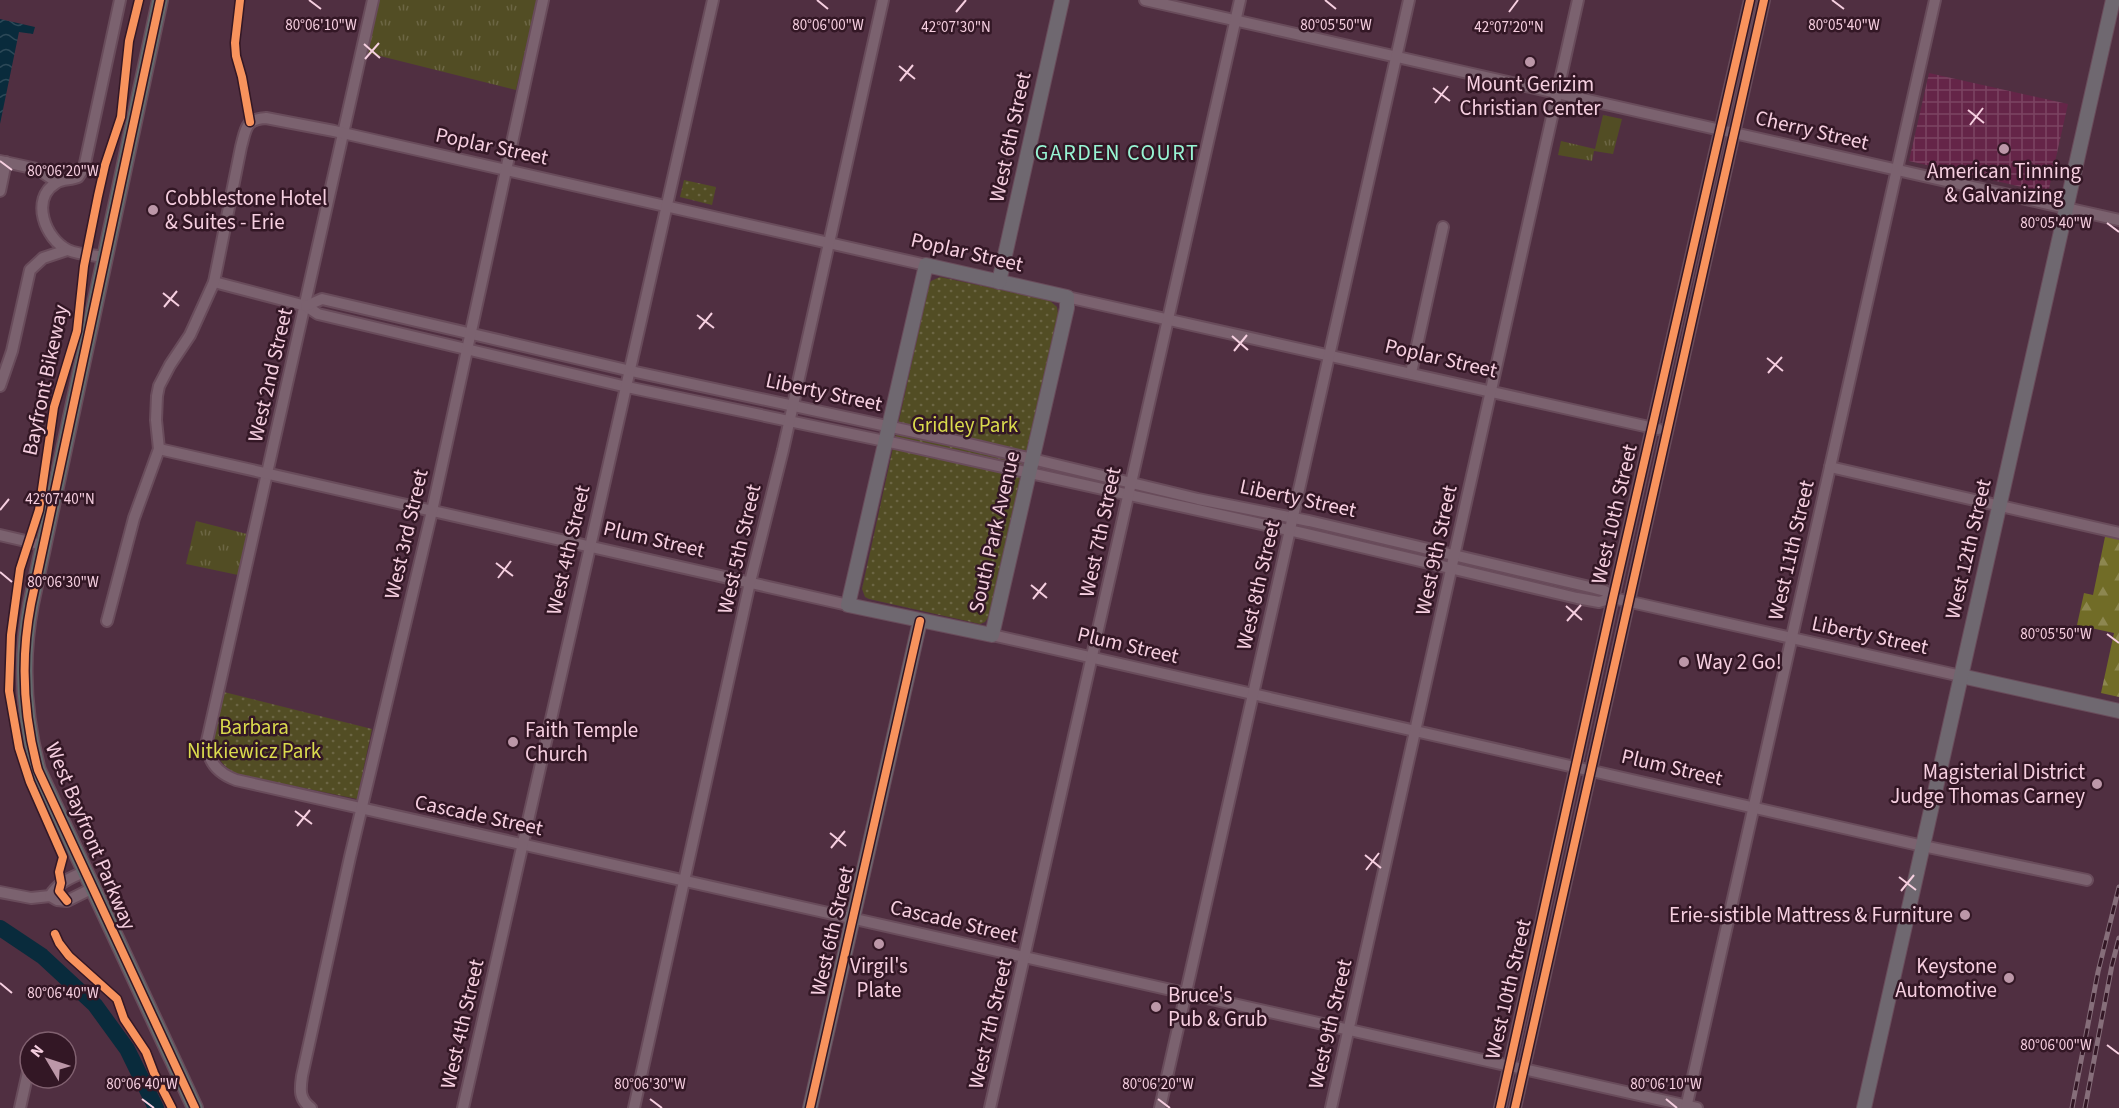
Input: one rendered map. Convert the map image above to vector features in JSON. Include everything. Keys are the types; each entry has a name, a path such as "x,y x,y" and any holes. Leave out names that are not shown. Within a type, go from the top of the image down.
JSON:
{"highway":[{"name":"West Bayfront Parkway","path":"160,0 30,604 24,647 24,686 28,725 38,770 195,1108"}],"main road":[{"name":"West 6th Street","path":"999,282 1062,0"},
{"name":"West 12th Street","path":"1864,1108 2113,0"},
{"name":"Poplar Street","path":"926,265 1067,297"},
{"path":"848,605 926,265"},
{"name":"South Park Avenue","path":"992,635 1067,308 1067,297"},
{"name":"Plum Street","path":"848,605 992,635"},
{"name":"West 6th Street","path":"810,1108 921,621"},
{"name":"Liberty Street","path":"1961,676 2119,711"}],"street":[{"path":"67,250 48,229 42,216 46,196 57,183 78,177 84,168 120,0"},
{"name":"West 2nd Street","path":"209,759 207,741 373,0"},
{"name":"West 3rd Street","path":"311,1108 302,1099 300,1092 302,1076 361,809 432,511 543,0"},
{"name":"West 4th Street","path":"463,1108 589,546 631,372 713,0"},
{"name":"West 5th Street","path":"634,1108 750,582 793,407 883,0"},
{"name":"Cherry Street","path":"1145,0 2119,220"},
{"name":"West 7th Street","path":"990,1108 1240,0"},
{"name":"West 8th Street","path":"1160,1108 1409,0"},
{"name":"West 9th Street","path":"1331,1108 1578,0"},
{"name":"West 10th Street","path":"1500,1108 1613,598 1750,0"},
{"name":"West 10th Street","path":"1515,1108 1764,0"},
{"name":"West 11th Street","path":"1690,1107 1791,639 1935,0"},
{"name":"Poplar Street","path":"214,282 246,128 250,122 266,118 926,265"},
{"path":"0,191 3,162 37,169 57,183"},
{"path":"1412,374 1443,227"},
{"path":"0,386 4,362 30,270 43,258 67,250 105,257"},
{"path":"1687,278 1701,281"},
{"path":"107,621 134,518 159,449 156,420 159,386 197,321 214,282"},
{"name":"Liberty Street","path":"214,282 306,306 318,314 627,387 886,442 1131,482 1594,588 1605,591 1613,598"},
{"name":"Poplar Street","path":"1067,297 1667,431"},
{"name":"Liberty Street","path":"306,306 322,300 631,372 889,427 1128,495 1599,602 1613,598 1629,601 1961,676"},
{"name":"Plum Street","path":"159,449 848,605"},
{"path":"1830,467 2119,532"},
{"path":"0,535 44,545"},
{"name":"Plum Street","path":"992,635 1923,846 2087,879"},
{"name":"Cascade Street","path":"209,759 220,771 236,780 1690,1107"},
{"path":"50,896 55,887 86,871"},
{"path":"0,892 31,898 50,896 57,900 67,901 93,888"},
{"path":"1543,916 1557,919"},
{"path":"20,1108 24,1090"}],"shaded area":[{"name":"American Tinning & Galvanizing","path":"1929,73 2068,104 2048,193 1909,161"}],"green space":[{"path":"379,0 537,0 516,90 368,53"},
{"path":"1603,115 1622,119 1613,154 1594,151 1592,161 1558,155 1561,141 1595,149"},
{"path":"684,180 716,187 712,205 680,197"},
{"name":"Gridley Park","path":"940,277 1049,300 1057,307 1058,314 990,615 985,622 980,624 869,599 865,597 862,589 929,284"},
{"path":"196,521 247,534 238,575 186,564"},
{"path":"2106,532 2119,535 2119,697 2101,693 2114,633 2077,625 2084,593 2093,595"},
{"name":"Barbara Nitkiewicz Park","path":"224,692 372,729 357,799 236,774 225,766 218,757 214,737"}],"water":[{"path":"0,19 35,27 33,34 19,32 0,124"}],"waterway":[{"path":"0,928 42,956 95,1005 127,1049 156,1108"}],"railway":[{"path":"2072,1108 2098,972 2119,887"},
{"path":"2085,1108 2119,938"}],"cycle path":[{"name":"Bayfront Bikeway","path":"67,901 59,891 61,883 59,872 63,857 30,782 19,748 9,691 11,635 20,569 39,510 54,407 77,331 84,266 98,196 105,165 121,117 129,41 139,0"},
{"path":"160,0 31,604 24,667 26,708 38,770 195,1108"},
{"path":"240,0 235,43 236,56 250,122"},
{"path":"1500,1108 1613,598 1750,0"},
{"path":"1515,1108 1764,0"},
{"path":"810,1108 920,621"},
{"path":"55,934 69,956 117,999 124,1019 146,1052 172,1108"}],"place":[{"name":"Mount Gerizim Christian Center","path":"1530,62"},
{"name":"American Tinning & Galvanizing","path":"2004,149"},
{"name":"Cobblestone Hotel & Suites - Erie","path":"153,210"},
{"name":"Way 2 Go!","path":"1684,662"},
{"name":"Faith Temple Church","path":"513,742"},
{"name":"Magisterial District Judge Thomas Carney","path":"2097,784"},
{"name":"Erie-sistible Mattress & Furniture","path":"1965,915"},
{"name":"Virgil's Plate","path":"879,944"},
{"name":"Keystone Automotive","path":"2009,978"},
{"name":"Bruce's Pub & Grub","path":"1156,1007"}],"district":[{"name":"GARDEN COURT","path":"1117,152"}]}
